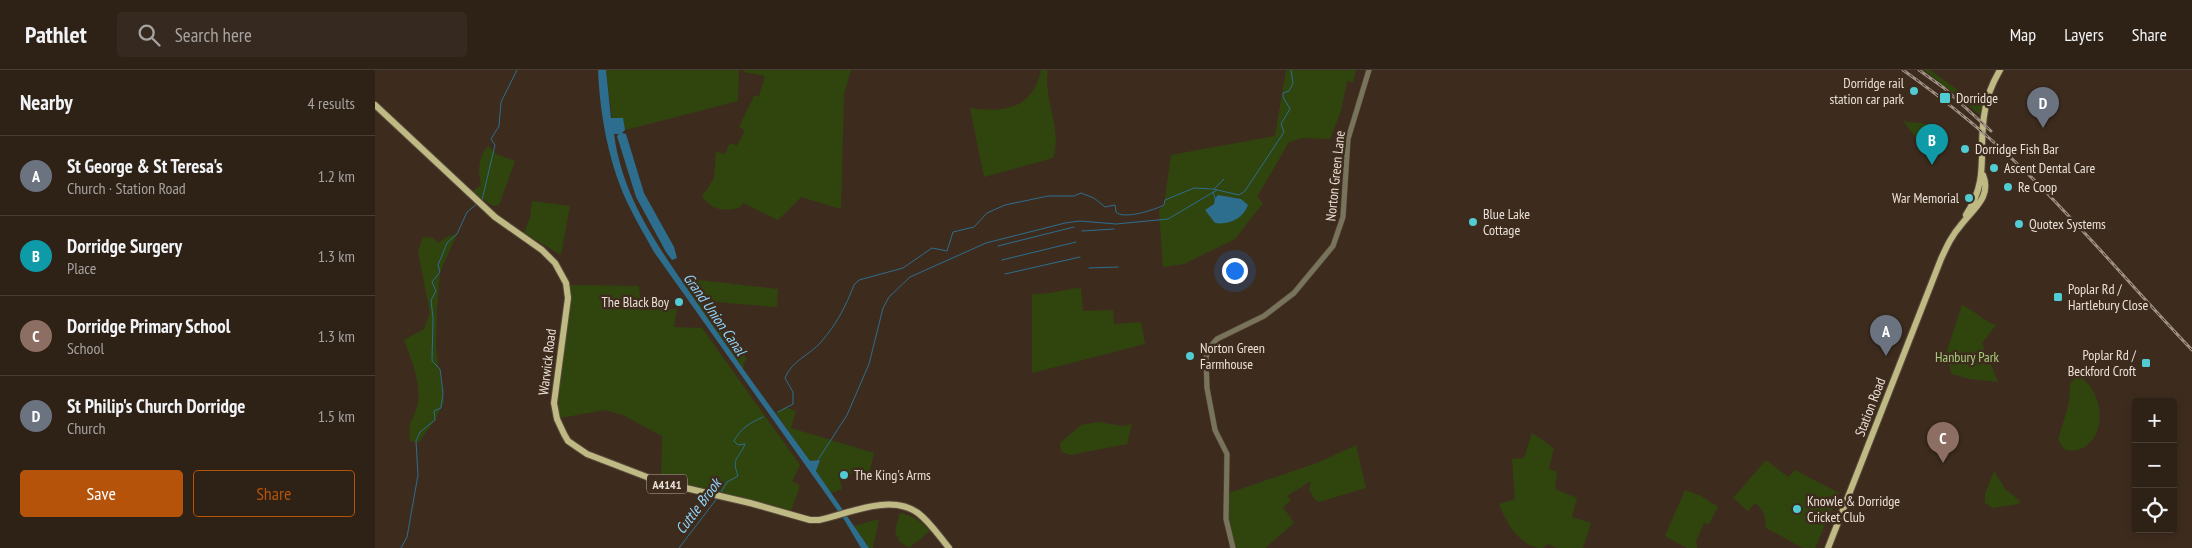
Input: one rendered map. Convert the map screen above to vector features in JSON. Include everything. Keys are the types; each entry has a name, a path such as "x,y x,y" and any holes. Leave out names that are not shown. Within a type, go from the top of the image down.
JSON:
{"main road":[{"name":"Station Road","path":"1828,548 1941,258 1949,242 1963,222 1983,198 1986,182 1983,175 1982,154 1984,111 2000,70"},
{"name":"Warwick Road","path":"375,105 495,217 542,250 560,270 566,284 568,298 554,403 557,419 568,441 587,454 660,482 750,503 810,520 835,517 883,505 913,510 928,522 949,548"}],"street":[{"name":"Norton Green Lane","path":"1233,548 1226,519 1227,454 1215,430 1207,388 1206,357 1210,347 1221,337 1263,316 1294,293 1333,246 1343,217 1348,139 1369,70"}],"green space":[{"path":"606,70 739,70 738,101 614,133"},
{"path":"744,70 851,70 844,94 841,209 801,197 778,220 743,203 739,208 719,209 706,202 702,197 714,178 716,152 725,154 730,143 737,146 745,130 739,127 754,96 759,96 765,76 744,72"},
{"path":"1041,70 1048,70 1048,93 1056,137 1053,158 984,177 970,108 994,110 1015,106 1031,93 1037,83"},
{"path":"1286,70 1356,70 1353,82 1347,81 1341,111 1330,139 1303,138 1289,142 1257,197 1263,203 1235,239 1184,264 1163,267 1159,210 1164,205 1171,155 1275,136"},
{"path":"1924,70 1930,70 1966,96 1982,104 1980,115"},
{"path":"1903,121 1908,122 1938,125 1924,148"},
{"path":"488,146 496,154 515,161 499,205 493,206 472,192 481,185 480,164 482,155"},
{"path":"532,201 570,206 561,255 524,233 530,218"},
{"path":"457,234 440,272 437,307 436,349 444,402 435,420 419,442 410,441 410,425 417,407 418,390 415,373 404,340 424,329 430,313 418,252 423,237 433,238 438,243 447,237"},
{"path":"690,279 778,289 777,307 704,301 747,359 744,362 743,369 683,285"},
{"path":"570,286 639,286 641,310 677,309 674,327 702,328 800,465 792,481 799,485 799,489 790,513 751,500 661,478 662,436 623,415 605,410 560,418 558,385"},
{"path":"1081,288 1083,311 1113,310 1114,324 1141,322 1145,344 1032,373 1032,294"},
{"name":"Hanbury Park","path":"1962,305 1986,321 1996,325 1982,343 1998,382 1970,379 1951,374 1950,366 1943,363"},
{"path":"2075,378 2083,379 2092,389 2100,413 2099,425 2095,436 2088,445 2078,450 2065,450 2058,440 2069,403 2070,384"},
{"name":"The King's Arms","path":"785,407 796,411 791,428 874,453 869,474 853,473 839,477 842,489 831,493 816,471 820,459 810,462 776,413"},
{"path":"1098,422 1123,426 1132,424 1127,444 1070,455 1061,451 1060,443 1081,425"},
{"path":"1532,433 1554,448 1549,469 1557,472 1555,489 1577,498 1572,517 1591,523 1583,548 1557,548 1548,544 1543,548 1527,544 1515,533 1502,511 1499,504 1515,499 1512,459 1524,458"},
{"path":"1356,445 1366,488 1319,502 1314,499 1309,489 1311,481 1287,496 1291,500 1283,507 1294,523 1265,548 1236,548 1228,519 1229,493 1317,463"},
{"name":"Knowle & Dorridge Cricket Club","path":"1766,460 1788,477 1795,470 1839,493 1815,548 1803,548 1766,528 1764,514 1755,503 1748,511 1733,498"},
{"path":"1994,471 2006,490 2020,501 2019,504 1993,508 1985,503 1985,494"},
{"path":"1685,490 1701,496 1718,507 1709,524 1704,523 1696,541 1697,548 1687,548 1665,536"},
{"path":"900,513 917,519 930,531 909,548 899,541 895,531"},
{"path":"879,519 873,548 869,548 854,526"}],"water":[{"path":"598,70 606,70 611,118 623,118 625,130 622,133 626,134 644,193 674,247 677,258 672,260 666,252 636,197 617,136 619,134 614,134 626,181 645,224 711,323 810,461 820,460 816,471 869,548 861,548 845,521 654,252 633,214 616,175 603,123"},
{"path":"1218,195 1241,199 1248,205 1246,210 1235,220 1215,223 1205,210 1214,204 1215,198"}],"waterway":[{"path":"482,200 495,145 491,139 499,126 501,102 517,70"},
{"path":"778,412 793,404 793,392 785,378 788,372 796,362 816,347 826,336 840,315 854,285 859,280 903,268 932,248 947,251 953,232 974,227 987,213 1005,205 1048,196 1074,196 1081,193 1094,198 1105,207 1115,205 1116,212 1125,215 1146,212 1159,207 1164,205 1165,200 1194,188 1213,189 1239,195 1245,191 1284,132 1281,124 1290,109 1283,97 1283,93 1289,91 1293,83 1291,70"},
{"path":"1214,189 1224,179"},
{"path":"818,460 847,415 869,364 883,308 889,297 910,277 986,243 1065,223 1080,221 1116,224 1168,219 1217,190"},
{"path":"1213,192 1215,198"},
{"path":"401,548 407,537 418,475 416,441 420,432 435,420 434,411 441,408 443,393 440,369 432,361 433,318 431,300 436,291 432,282 440,272 438,265 447,243 457,234 467,212 477,204"},
{"path":"998,246 1074,227"},
{"path":"1082,231 1114,229"},
{"path":"1002,260 1076,242"},
{"path":"1005,274 1080,257"},
{"path":"1089,268 1118,267"},
{"name":"Cuttle Brook","path":"720,494 727,482 738,476 735,465 745,444 738,445 734,441 746,426 763,417"},
{"name":"Cuttle Brook","path":"679,548 718,497"}],"railway":[{"path":"1903,70 1946,102 2026,172 2192,350"},
{"path":"1919,70 1944,88 1991,131"}],"place":[{"name":"Dorridge rail station car park","path":"1914,91"},
{"name":"Dorridge","path":"1945,98"},
{"name":"St Philip's Church Dorridge","path":"2043,128"},
{"name":"Dorridge Fish Bar","path":"1965,149"},
{"name":"Dorridge Surgery","path":"1932,165"},
{"name":"Ascent Dental Care","path":"1994,168"},
{"name":"Re Coop","path":"2008,187"},
{"name":"War Memorial","path":"1969,198"},
{"name":"Blue Lake Cottage","path":"1473,222"},
{"name":"Quotex Systems","path":"2019,224"},
{"name":"Poplar Rd / Hartlebury Close","path":"2058,297"},
{"name":"The Black Boy","path":"679,302"},
{"name":"Norton Green Farmhouse","path":"1190,356"},
{"name":"St George & St Teresa's","path":"1886,356"},
{"name":"Poplar Rd / Beckford Croft","path":"2146,363"},
{"name":"Dorridge Primary School","path":"1943,463"},
{"name":"The King's Arms","path":"844,475"},
{"name":"Knowle & Dorridge Cricket Club","path":"1797,509"}],"water label":[{"name":"Grand Union Canal","path":"715,314"}]}
